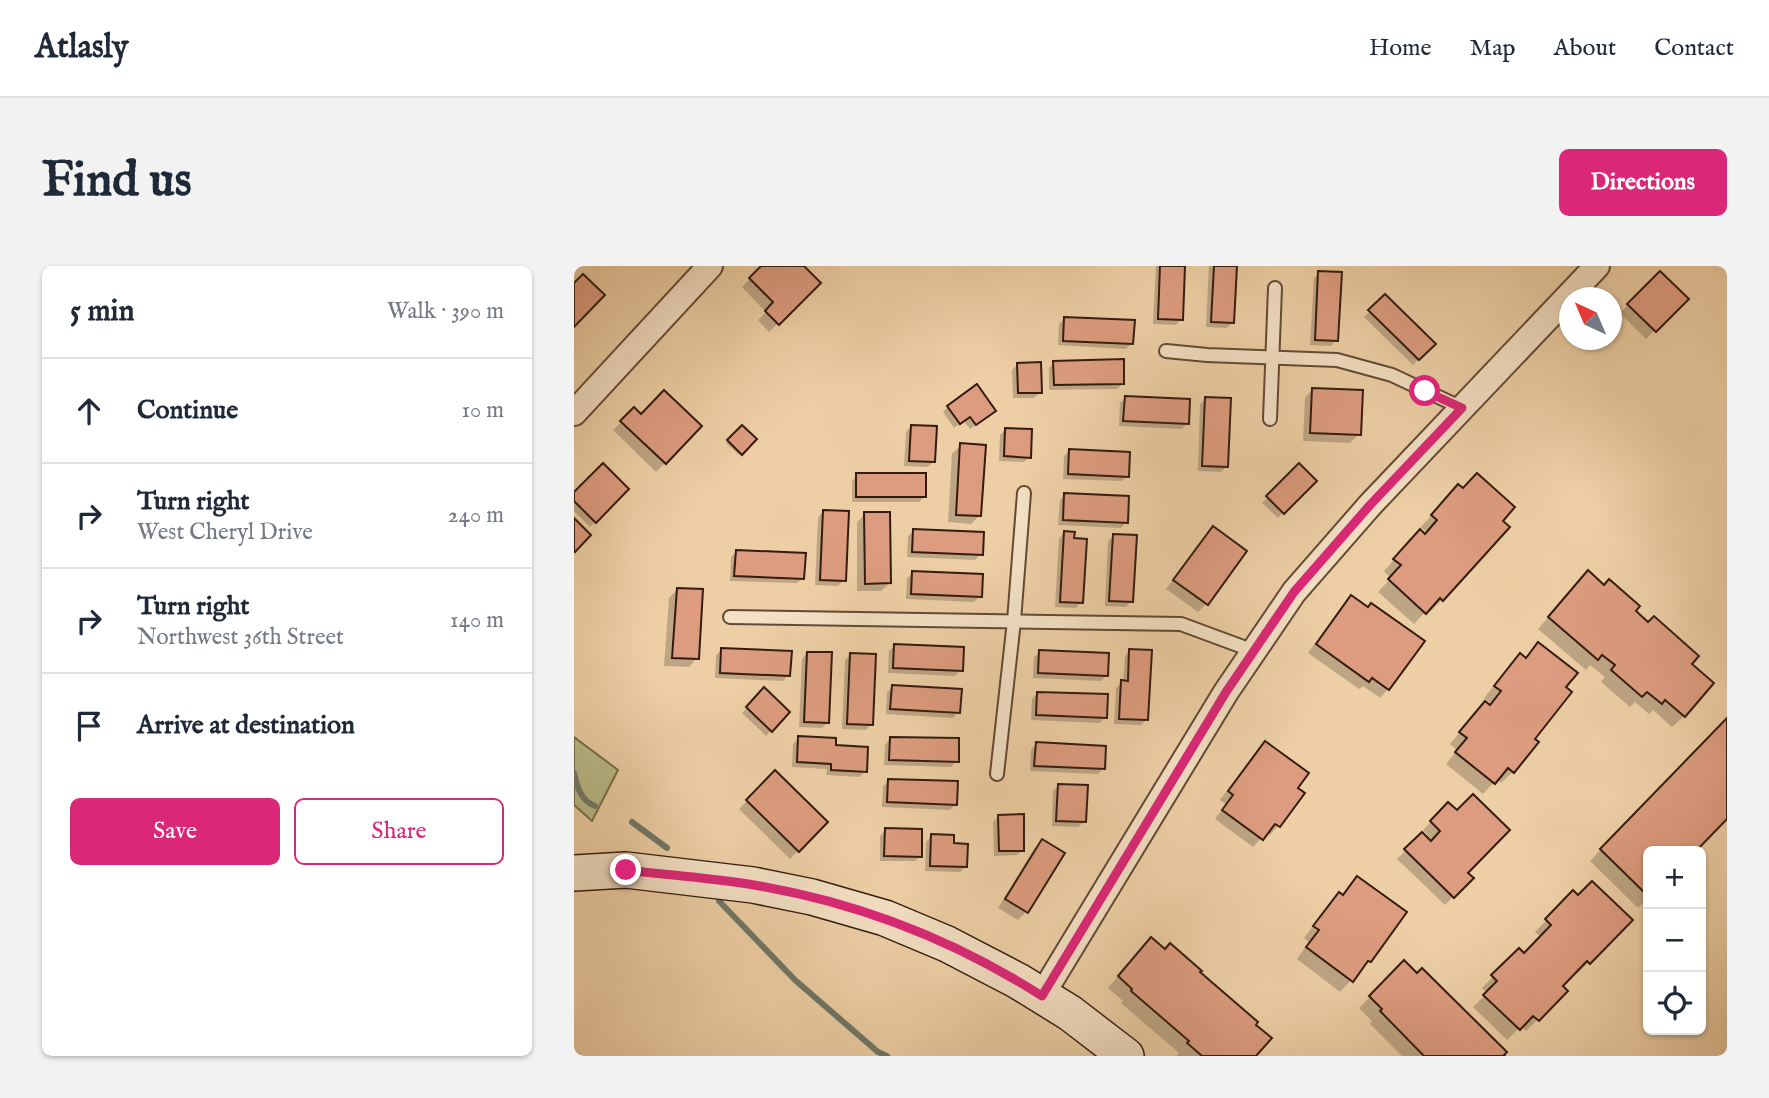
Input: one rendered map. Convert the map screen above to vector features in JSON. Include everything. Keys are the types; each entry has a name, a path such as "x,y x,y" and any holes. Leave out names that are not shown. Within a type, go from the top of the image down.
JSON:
{"main road":[{"path":"574,873 626,870 753,885 812,897 885,918 947,944 1018,981 1070,1013 1126,1056"}],"street":[{"path":"574,413 710,266"},
{"path":"1042,996 1226,692 1294,592 1370,505 1597,266"}],"lane":[{"path":"1270,419 1275,288"},
{"path":"1166,351 1337,360 1392,375 1462,408"},
{"path":"997,774 1014,621 1024,493"},
{"path":"730,617 1181,624 1254,651"}],"green space":[{"path":"574,737 618,770 592,821 574,805"}],"building":[{"path":"761,266 804,266 821,283 779,325 765,311 773,302 749,278"},
{"path":"1160,266 1185,266 1183,320 1158,319"},
{"path":"1214,266 1237,266 1234,323 1211,322"},
{"path":"1318,271 1342,272 1338,341 1315,340"},
{"path":"1660,271 1689,299 1656,332 1627,304"},
{"path":"583,274 605,295 574,327 574,283"},
{"path":"1385,294 1436,344 1419,360 1368,310"},
{"path":"1064,317 1135,320 1133,344 1063,341"},
{"path":"1124,359 1124,384 1054,385 1053,361"},
{"path":"1041,362 1042,393 1018,393 1017,363"},
{"path":"977,384 996,411 976,425 970,417 960,424 947,406"},
{"path":"1312,388 1363,390 1361,435 1310,433"},
{"path":"664,390 702,426 666,464 620,421 634,407 641,414"},
{"path":"1125,396 1190,399 1189,424 1123,421"},
{"path":"1205,397 1231,398 1228,467 1202,466"},
{"path":"742,425 757,439 742,455 727,440"},
{"path":"911,425 937,426 935,462 909,461"},
{"path":"1005,428 1032,429 1031,458 1004,456"},
{"path":"960,443 986,445 981,516 956,515"},
{"path":"1069,449 1130,452 1129,477 1068,474"},
{"path":"603,463 629,489 596,523 574,501 574,492"},
{"path":"1299,463 1317,481 1284,514 1266,496"},
{"path":"856,473 926,473 926,497 856,497"},
{"path":"1477,473 1515,507 1503,521 1510,527 1443,601 1440,598 1426,614 1388,579 1401,565 1393,559 1420,529 1425,534 1437,520 1431,515 1458,484 1463,488"},
{"path":"1064,493 1129,496 1128,523 1063,520"},
{"path":"823,510 849,511 846,581 820,580"},
{"path":"864,512 890,512 891,583 865,584"},
{"path":"574,518 591,535 575,552 574,551"},
{"path":"1213,526 1247,551 1208,605 1173,580"},
{"path":"913,529 984,532 983,555 912,552"},
{"path":"1064,531 1075,532 1074,538 1087,539 1083,603 1060,602"},
{"path":"1113,534 1137,535 1133,602 1109,601"},
{"path":"736,550 806,553 804,579 734,576"},
{"path":"1588,570 1604,585 1609,579 1640,606 1636,611 1648,622 1654,616 1699,656 1692,664 1714,683 1685,717 1665,700 1662,704 1647,692 1642,697 1611,670 1615,665 1602,655 1598,660 1548,617"},
{"path":"912,571 983,574 982,597 911,594"},
{"path":"677,588 703,589 699,659 672,658"},
{"path":"1351,595 1368,607 1371,603 1425,641 1389,690 1372,678 1369,682 1316,644"},
{"path":"1538,642 1578,673 1566,687 1572,692 1535,739 1539,742 1514,773 1508,768 1495,784 1455,752 1467,738 1459,732 1485,701 1490,705 1501,691 1494,686 1520,653 1526,658"},
{"path":"894,644 964,647 963,671 893,668"},
{"path":"721,648 792,651 790,676 720,673"},
{"path":"1129,649 1152,650 1148,720 1119,719 1121,680 1128,681"},
{"path":"1039,650 1109,653 1108,676 1038,673"},
{"path":"807,652 832,652 829,723 804,722"},
{"path":"850,653 876,654 873,725 847,724"},
{"path":"892,685 962,689 960,713 890,709"},
{"path":"764,687 790,712 772,732 746,707"},
{"path":"1037,692 1108,694 1107,718 1036,715"},
{"path":"1727,718 1727,819 1701,846 1643,846 1643,891 1600,849"},
{"path":"798,736 836,738 836,745 868,747 867,772 831,770 831,764 797,762"},
{"path":"890,737 959,738 959,762 889,760"},
{"path":"1265,741 1309,773 1298,788 1305,793 1280,827 1275,824 1263,840 1222,810 1233,795 1228,791"},
{"path":"1036,742 1106,746 1105,769 1034,766"},
{"path":"775,770 828,822 799,852 746,800"},
{"path":"888,779 958,781 957,805 887,802"},
{"path":"1058,784 1088,785 1086,822 1056,821"},
{"path":"1473,794 1510,830 1468,873 1474,878 1454,898 1404,849 1422,832 1431,841 1440,831 1430,821 1448,802 1457,810"},
{"path":"1024,814 1024,851 999,851 998,815"},
{"path":"885,828 922,829 922,857 884,856"},
{"path":"931,834 954,835 954,843 968,844 967,867 930,866"},
{"path":"1042,839 1065,853 1028,913 1005,899"},
{"path":"1357,876 1407,912 1353,982 1306,947 1319,930 1313,926 1339,892 1343,895"},
{"path":"1592,881 1633,920 1590,964 1587,961 1563,986 1568,991 1539,1021 1533,1016 1520,1030 1483,995 1497,981 1491,975 1519,948 1524,953 1551,925 1545,919 1573,890 1578,895"},
{"path":"1151,937 1165,949 1170,943 1258,1022 1256,1025 1272,1038 1256,1056 1202,1056 1187,1043 1189,1041 1131,991 1118,976"},
{"path":"1404,960 1417,973 1422,968 1507,1052 1505,1056 1424,1056 1369,996"}],"waterway":[{"path":"574,773 583,797 595,806"},
{"path":"632,822 667,848"},
{"path":"719,901 795,980 878,1052 887,1056"}],"route":[{"path":"626,870 753,885 812,897 885,918 947,944 1042,996 1226,692 1294,592 1370,505 1462,408 1425,391"}]}
